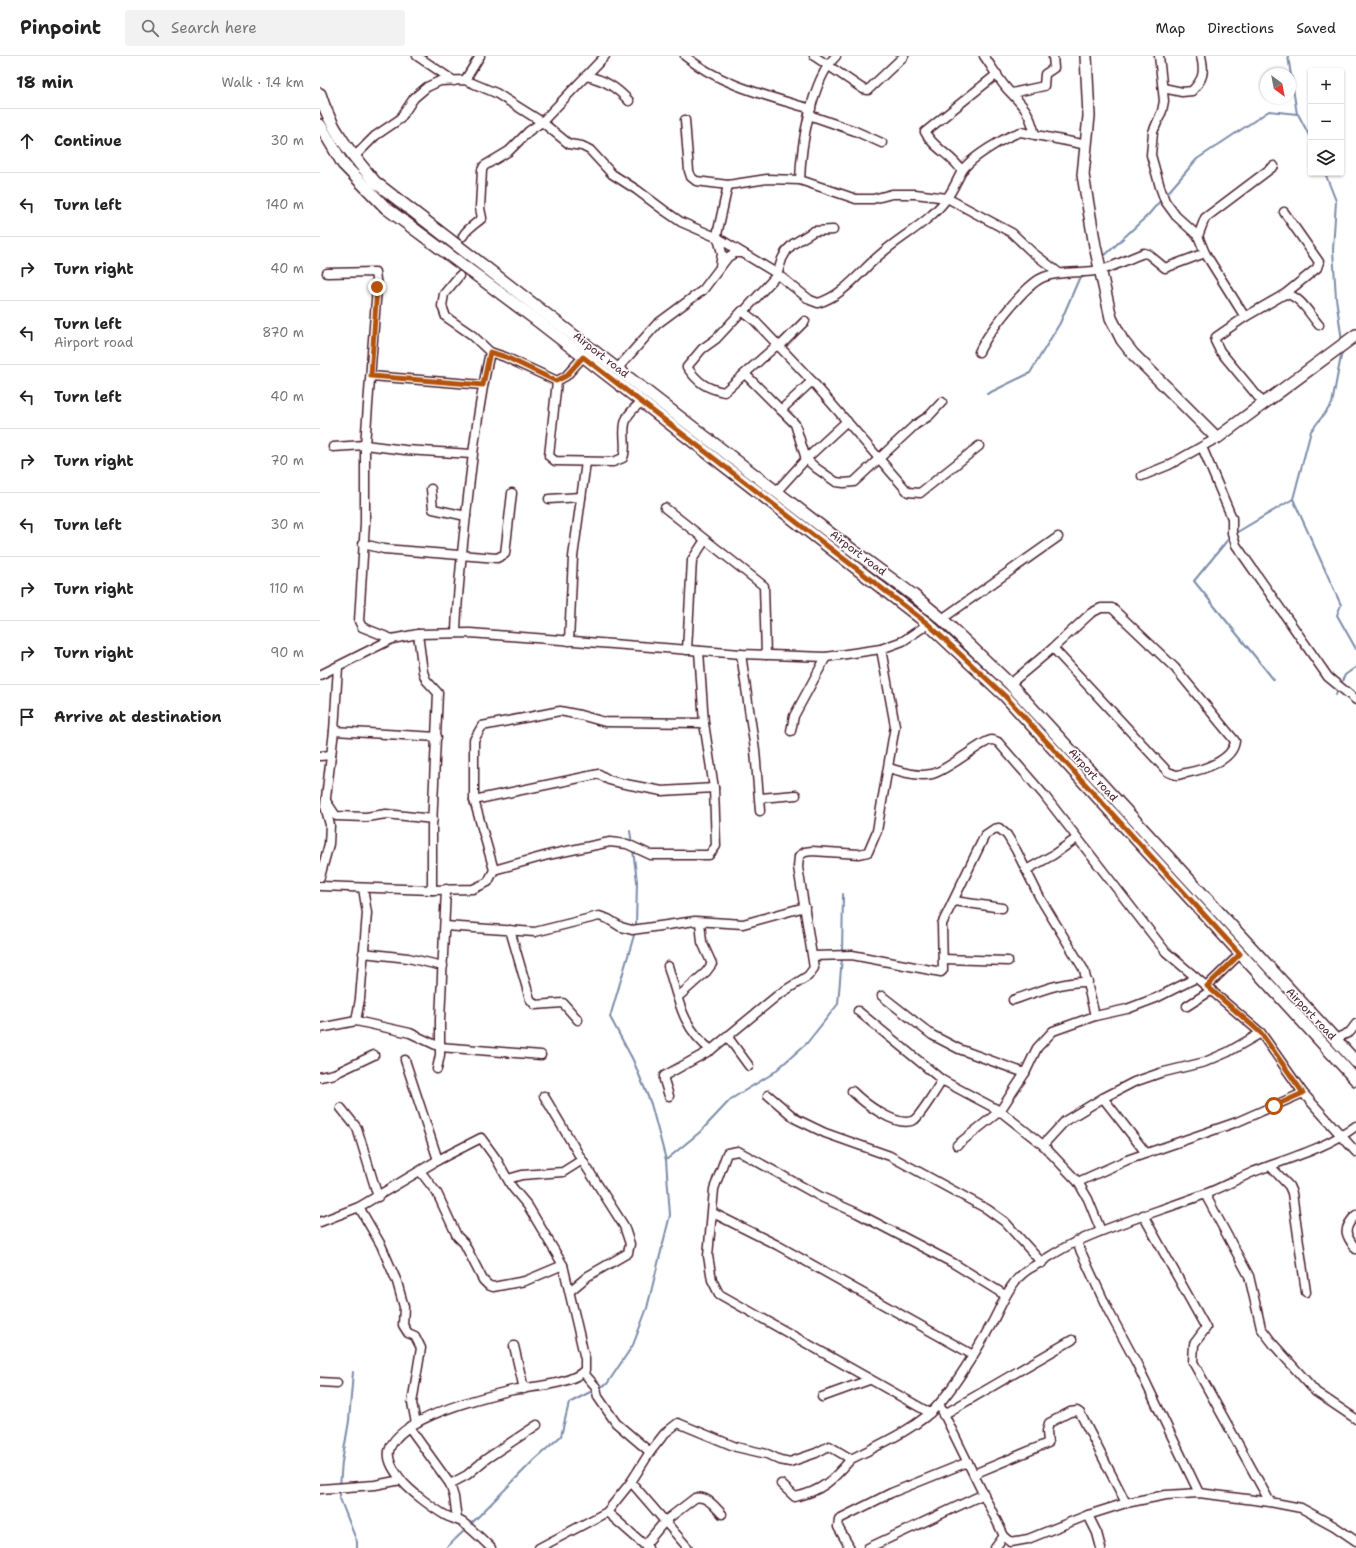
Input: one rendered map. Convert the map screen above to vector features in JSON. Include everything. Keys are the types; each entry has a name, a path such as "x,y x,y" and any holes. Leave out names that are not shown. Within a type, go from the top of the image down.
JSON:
{"main road":[{"path":"1085,56 1089,116 1083,175 1111,318 1122,340 1133,354 1217,438 1356,335"},
{"name":"Airport road","path":"320,94 324,106 343,142 375,182 618,368 835,537 913,595 942,619 1010,684 1144,839 1240,954 1356,1080"},
{"name":"Airport road","path":"320,125 344,164 386,208 552,332 640,402 928,624 1005,696 1144,839 1356,1062"},
{"path":"552,332 559,323"},
{"path":"827,546 835,537"}],"street":[{"path":"417,56 454,81"},
{"path":"465,80 480,56"},
{"path":"463,236 466,230 475,225 482,218 480,208 482,170 484,166 509,151 529,131 542,122 605,56"},
{"path":"685,56 712,75 810,112 882,143"},
{"path":"814,56 863,89 868,90 904,56"},
{"path":"800,180 800,154 810,112 823,75 836,56"},
{"path":"984,56 1027,110 1035,135"},
{"path":"1012,93 1044,86 1045,74 1054,68 1054,56"},
{"path":"1159,56 1163,106 1153,132 1151,155 1165,202 1176,216 1198,236 1205,253 1245,317"},
{"path":"1162,88 1182,92 1192,91 1202,81 1204,66 1201,56"},
{"path":"962,172 958,164 924,132 997,74"},
{"path":"586,76 609,83 629,101"},
{"path":"354,157 375,136 400,119 414,98 427,87 440,81 465,80 496,93 542,122 569,144 582,146 590,150 612,174 665,211 682,222 718,238 777,275 810,300 818,303 827,301 848,286 882,253 914,230 947,198 962,172 972,161 1013,134 1021,132 1087,145"},
{"path":"685,120 686,152 689,171 691,177 696,181 728,185 767,180 800,180 856,199 873,199 900,194 915,194 947,198 1012,232 1032,252 1059,272"},
{"path":"1198,236 1205,218 1274,166"},
{"path":"720,270 722,253 718,238 728,185"},
{"path":"1264,404 1220,351 1215,341 1216,337 1245,317 1285,294 1317,268 1320,262 1284,212"},
{"path":"747,314 745,312 746,309 777,275 785,255 793,244 814,231 833,230"},
{"path":"618,368 657,324 703,290 720,270 728,257 734,253 742,253"},
{"path":"979,352 985,339 1032,283 1059,272 1101,270 1144,253 1148,254 1165,268 1205,253"},
{"path":"327,274 375,272 377,287 365,445 360,625 392,639"},
{"path":"459,276 444,294 442,306 446,317 472,335 490,352 506,357 556,381"},
{"path":"1285,294 1292,294 1297,298 1319,325"},
{"path":"805,321 778,346 724,392 708,388 693,375 687,367 702,349 716,339 742,311 747,314 778,346 812,381 908,492 920,493 979,446"},
{"path":"456,633 460,555 466,516 472,454 490,352"},
{"path":"556,381 566,376 583,357"},
{"path":"745,374 795,424 806,458 816,468 836,482 844,484 854,482 942,402"},
{"path":"371,376 483,385"},
{"path":"556,381 548,456 555,461 613,462 623,458 626,451 624,430 626,418 640,402"},
{"path":"781,410 812,381"},
{"path":"777,491 806,458 847,422"},
{"path":"1142,476 1169,465 1217,438"},
{"path":"333,447 365,445 405,450 472,454"},
{"path":"1202,447 1232,518 1232,533 1236,545 1328,677 1356,700"},
{"path":"569,640 573,557 586,462"},
{"path":"431,489 433,509 466,516"},
{"path":"363,544 384,549 497,558 505,554 512,493"},
{"path":"549,499 581,497"},
{"path":"665,508 764,586 766,655"},
{"path":"942,619 1058,537"},
{"path":"687,650 692,560 705,540"},
{"path":"1010,684 1053,648 1091,613 1101,608 1112,608 1175,668 1235,741 1234,747 1229,754 1218,763 1194,773 1186,772 1178,776 1168,772 1053,648"},
{"path":"335,686 321,675 392,639 418,634 470,633 622,643 741,654 826,657 881,649 903,641 917,633 928,624"},
{"path":"418,634 423,672 426,680 438,693 432,890"},
{"path":"668,1096 664,1076 711,1050 778,995 808,976 814,968 798,867 799,856 805,852 812,851 859,854 868,852 877,831 895,726 881,649"},
{"path":"494,870 548,855 610,842 627,844 651,855 709,854 716,846 714,788 704,723 699,651"},
{"path":"741,654 760,798 760,811"},
{"path":"791,731 794,716 826,657"},
{"path":"320,876 329,844 330,825 325,800 334,730 335,686 338,667"},
{"path":"320,886 432,890 473,889 488,882 494,870 474,800 474,740 482,726 560,712 574,713 605,722 704,723"},
{"path":"334,730 436,737"},
{"path":"889,768 907,773 933,774 988,742 995,741 1031,780 1166,952 1261,1033 1303,1093 1356,1152"},
{"path":"320,756 331,755"},
{"path":"474,800 599,774 614,782 662,791 714,788"},
{"path":"760,798 796,795"},
{"path":"325,800 336,816 366,817 386,814 433,819"},
{"path":"813,956 852,955 941,972 943,970 944,959 942,924 985,835 994,829 999,828 1007,835 1040,898 1082,965 1088,982 1095,1016"},
{"path":"1026,870 1053,855 1077,838"},
{"path":"356,1022 360,1000 367,913 363,888"},
{"path":"437,1069 440,1047 446,889"},
{"path":"954,901 1002,908"},
{"path":"445,926 535,932 599,916 608,919 621,927 632,930 645,927 700,922 743,924 805,907"},
{"path":"678,997 706,972 712,964 702,942 700,922"},
{"path":"510,930 530,999 535,1005 563,1003 578,1020"},
{"path":"363,953 408,958 443,966"},
{"path":"1187,1006 1209,988 1240,954"},
{"path":"944,959 1008,961"},
{"path":"668,966 690,1029 700,1042 711,1050"},
{"path":"957,1145 1000,1111 1025,1073 1037,1048 1054,1031 1095,1016 1142,1003 1196,978"},
{"path":"1013,1000 1047,988 1071,983 1088,982"},
{"path":"882,996 939,1038 959,1049 1025,1073"},
{"path":"858,1011 942,1080 1000,1111 1043,1145 1078,1182 1088,1199 1101,1231"},
{"path":"320,1028 356,1022 410,1033 440,1047 541,1055"},
{"path":"1335,1039 1350,1032 1356,1024"},
{"path":"1043,1145 1065,1121 1103,1098 1134,1082 1160,1073 1205,1062 1228,1052 1261,1033"},
{"path":"727,1036 750,1066"},
{"path":"320,1076 334,1074 374,1055"},
{"path":"405,1060 438,1160"},
{"path":"852,1091 879,1113 908,1122 916,1119 942,1080"},
{"path":"1078,1182 1127,1160 1237,1122 1303,1093"},
{"path":"768,1095 796,1119 824,1133 890,1156 987,1209 1005,1222 1042,1263"},
{"path":"544,1096 624,1226 630,1244 628,1253 588,1276 570,1291"},
{"path":"1103,1098 1146,1153"},
{"path":"341,1108 357,1128 378,1197"},
{"path":"782,1484 795,1497 811,1493 835,1478 852,1459 894,1436 930,1413 939,1404 973,1355 1006,1295 1018,1278 1076,1241 1144,1215 1206,1194 1270,1166 1297,1157 1342,1137 1356,1126"},
{"path":"320,1222 359,1207 438,1160 481,1138 484,1140 508,1180 528,1206 563,1265 585,1359 585,1370 580,1375 563,1381 524,1389 449,1409 413,1425 392,1442 389,1453 392,1468 406,1485 446,1515 457,1519 491,1548"},
{"path":"930,1413 869,1380 719,1294 712,1280 708,1256 714,1189 727,1153 738,1151 821,1196 953,1263 1006,1295"},
{"path":"508,1180 522,1175 563,1172 582,1160"},
{"path":"1270,1166 1289,1186 1292,1193 1306,1292"},
{"path":"420,1171 437,1193 457,1236 464,1243 483,1280 488,1285 493,1287 525,1281 563,1265"},
{"path":"1206,1194 1249,1276 1261,1328 1274,1345 1316,1392 1356,1419"},
{"path":"359,1207 381,1245 397,1282 404,1307 403,1325 408,1333 415,1336 421,1348 412,1403 413,1425 450,1484 454,1497 457,1519"},
{"path":"713,1213 777,1245 973,1355"},
{"path":"1144,1215 1206,1328 1194,1344 1193,1362 1270,1502"},
{"path":"1356,1215 1349,1222 1346,1230 1348,1239 1356,1249"},
{"path":"1076,1241 1108,1310 1137,1364 1199,1493"},
{"path":"943,1415 1072,1340"},
{"path":"514,1346 524,1389"},
{"path":"583,1372 596,1387 598,1397 616,1423 650,1452"},
{"path":"822,1397 869,1380"},
{"path":"320,1382 337,1383"},
{"path":"939,1404 943,1415 1004,1536 1011,1542 1028,1539 1088,1515 1126,1503 1166,1495 1199,1493 1270,1502 1301,1508 1334,1526 1356,1541"},
{"path":"974,1474 1048,1443 1047,1430 1049,1423 1070,1412 1077,1411 1080,1413 1126,1503"},
{"path":"539,1548 607,1512 631,1482 650,1452 665,1433 678,1423 713,1436 736,1447 767,1454 780,1460 790,1462 816,1453 829,1446 852,1459"},
{"path":"450,1484 467,1475 486,1459 537,1425"},
{"path":"850,1548 838,1527 839,1520 891,1493 968,1462"},
{"path":"320,1489 375,1485 401,1480"},
{"path":"631,1482 688,1548"},
{"path":"868,1548 984,1494"},
{"path":"607,1512 647,1546 664,1521 699,1497 708,1500 722,1514"},
{"path":"1088,1515 1097,1533 1101,1548"},
{"path":"996,1548 1004,1536"}],"waterway":[{"path":"1165,196 1197,159 1269,111 1297,114 1288,56"},
{"path":"1298,114 1308,133"},
{"path":"1326,176 1336,201 1333,250 1336,298 1342,341"},
{"path":"1101,259 1148,215 1162,199"},
{"path":"987,394 1030,373 1060,323 1078,281 1085,275"},
{"path":"1234,534 1293,499 1311,431 1332,404 1342,351"},
{"path":"1293,499 1341,605 1337,615 1356,649"},
{"path":"1230,537 1194,581 1274,680"},
{"path":"1341,683 1345,675 1356,667"},
{"path":"1336,695 1338,687"},
{"path":"630,831 632,844"},
{"path":"633,850 637,881 636,927"},
{"path":"842,953 843,894"},
{"path":"598,1388 607,1384 633,1345 647,1308 670,1215 666,1160 651,1104 633,1060 610,1017 635,932"},
{"path":"666,1160 700,1132 731,1099 772,1074 807,1043 838,1004 842,957"},
{"path":"340,1486 342,1462 349,1421 353,1372"},
{"path":"470,1525 535,1459 561,1436 569,1403 594,1390"},
{"path":"339,1491 339,1496 357,1542 357,1548"},
{"path":"446,1548 467,1528"}],"route":[{"path":"377,287 371,376 483,385 490,352 506,357 556,381 566,376 583,357 808,529 827,546 928,624 1005,696 1240,954 1207,986 1261,1033 1303,1093 1274,1106"}]}
